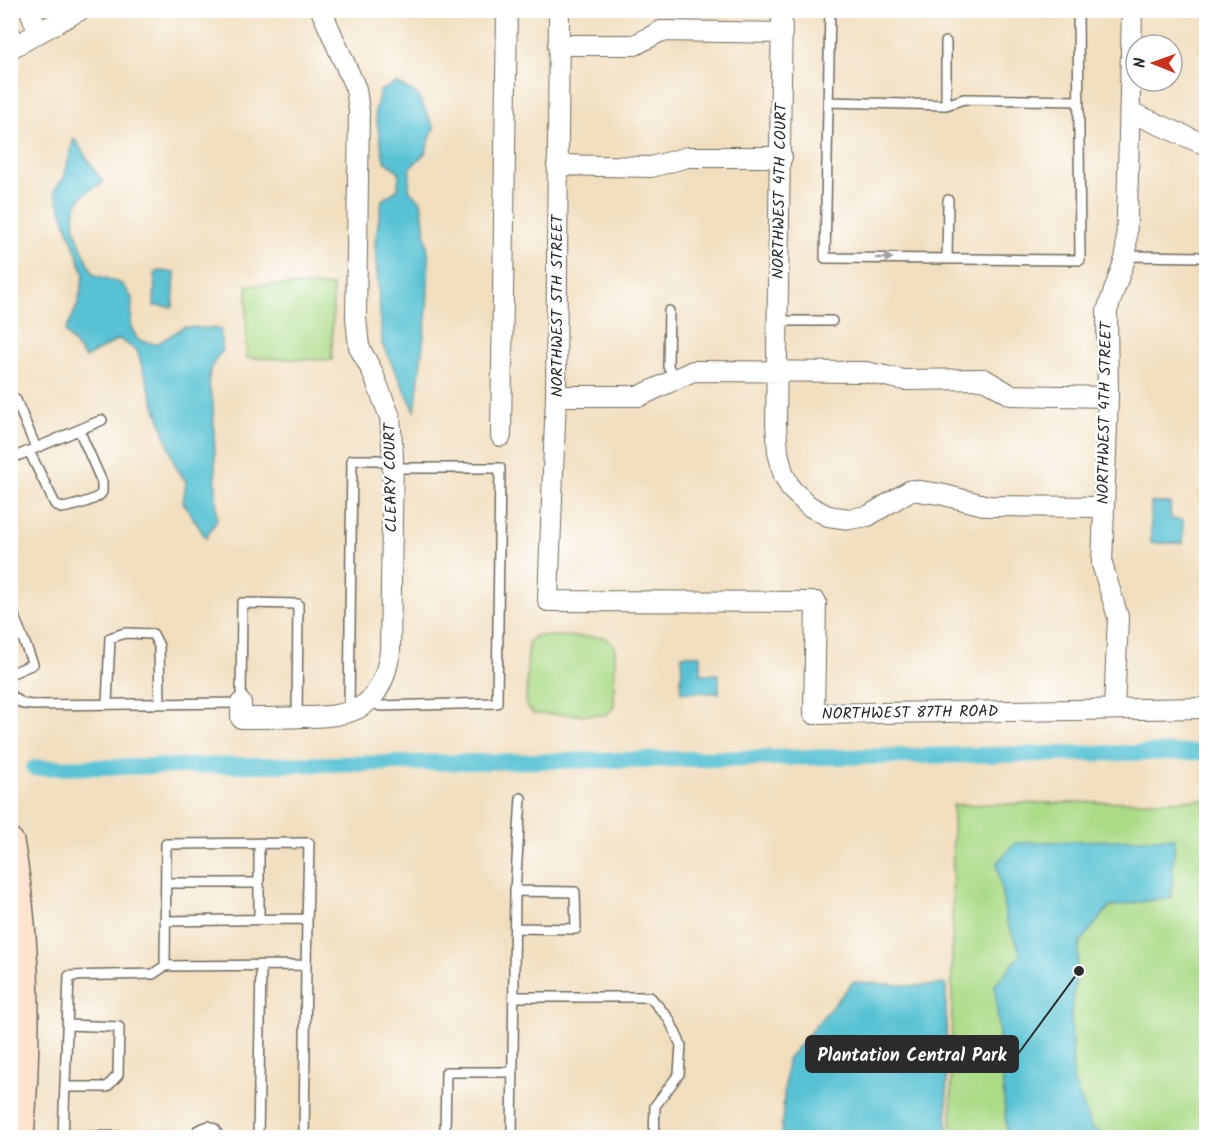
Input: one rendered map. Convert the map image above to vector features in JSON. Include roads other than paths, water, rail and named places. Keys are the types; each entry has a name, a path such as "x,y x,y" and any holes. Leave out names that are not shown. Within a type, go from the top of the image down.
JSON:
{"street":[{"path":"30,10 38,32"},
{"path":"12,46 80,10"},
{"path":"501,436 507,10"},
{"name":"NORTHWEST 5TH STREET","path":"548,601 556,396 559,10"},
{"name":"NORTHWEST 4TH COURT","path":"782,10 782,157 776,424 778,452 790,489 809,506 828,516 849,519 868,516 911,490 940,494 988,506 1103,507"},
{"name":"NORTHWEST 4TH STREET","path":"1114,709 1118,616 1102,564 1108,397 1107,310 1126,256 1132,10"},
{"name":"CLEARY COURT","path":"322,11 356,89 359,111 356,318 359,347 372,371 390,417 393,468 390,651 387,667 370,701"},
{"path":"558,45 635,45 661,31 782,33"},
{"path":"1130,112 1206,145"},
{"path":"557,165 651,167 688,157 782,157"},
{"path":"556,396 640,396 693,371 866,372 904,380 984,379 1011,394 1108,397"},
{"name":"NORTHWEST 87TH ROAD","path":"548,601 816,602 814,714 1206,708"},
{"path":"241,703 241,718 326,717 349,714 370,701"},
{"path":"10,842 18,882 24,939 26,998 20,1137"}],"lane":[{"path":"830,10 825,258 1080,260 1078,10"},
{"path":"946,42 946,105"},
{"path":"828,102 946,105 964,99 1079,101"},
{"path":"947,259 948,200"},
{"path":"1126,256 1202,257"},
{"path":"669,311 668,366 675,380"},
{"path":"778,321 832,321"},
{"path":"10,395 16,400 55,504 61,508 75,506 100,495 102,491 102,482 79,430"},
{"path":"10,459 102,420"},
{"path":"349,714 351,460 379,460 393,468 500,468 497,703 380,706 370,701"},
{"path":"10,695 23,704 241,703 242,603 298,604 297,717"},
{"path":"10,606 33,664 10,674"},
{"path":"107,704 110,638 125,633 153,634 159,646 160,704"},
{"path":"512,1137 515,891 521,798"},
{"path":"259,843 259,920"},
{"path":"165,966 166,844 309,843 304,1137"},
{"path":"166,883 258,883"},
{"path":"515,891 575,892 576,929 515,928"},
{"path":"165,921 307,919"},
{"path":"219,1137 215,1128 209,1125 201,1127 196,1137 63,1136 69,976 153,974 165,966 306,965"},
{"path":"258,1137 261,966"},
{"path":"514,996 650,997 669,1019 681,1046 678,1074 655,1106 654,1137"},
{"path":"64,1087 107,1087 118,1075 119,1027 68,1025"},
{"path":"445,1137 446,1072 513,1072"}],"water":[{"path":"396,83 416,93 434,127 425,153 410,168 409,190 421,201 429,259 427,310 415,411 382,344 375,242 382,200 398,189 399,172 384,160 375,112 380,91"},
{"path":"74,138 103,183 88,191 79,200 74,223 77,235 93,274 122,284 132,298 131,327 138,340 157,344 184,327 220,329 223,350 209,374 213,403 217,520 206,538 183,502 186,482 175,465 137,351 119,339 85,358 65,332 78,304 84,274 54,190 64,178"},
{"path":"155,271 175,272 173,307 154,306"},
{"path":"1151,503 1170,503 1171,519 1183,520 1183,543 1151,543"},
{"path":"682,655 701,655 701,674 719,674 719,693 681,692"},
{"path":"1175,838 1171,897 1109,907 1080,943 1071,1015 1073,1079 1092,1129 1113,1137 1007,1137 995,985 1021,954 1006,920 997,863 1015,843"},
{"path":"853,982 916,986 946,984 947,1137 781,1137 787,1059"}],"waterway":[{"path":"34,768 1206,752"}],"place":[{"name":"Plantation Central Park","path":"1079,971"}]}
